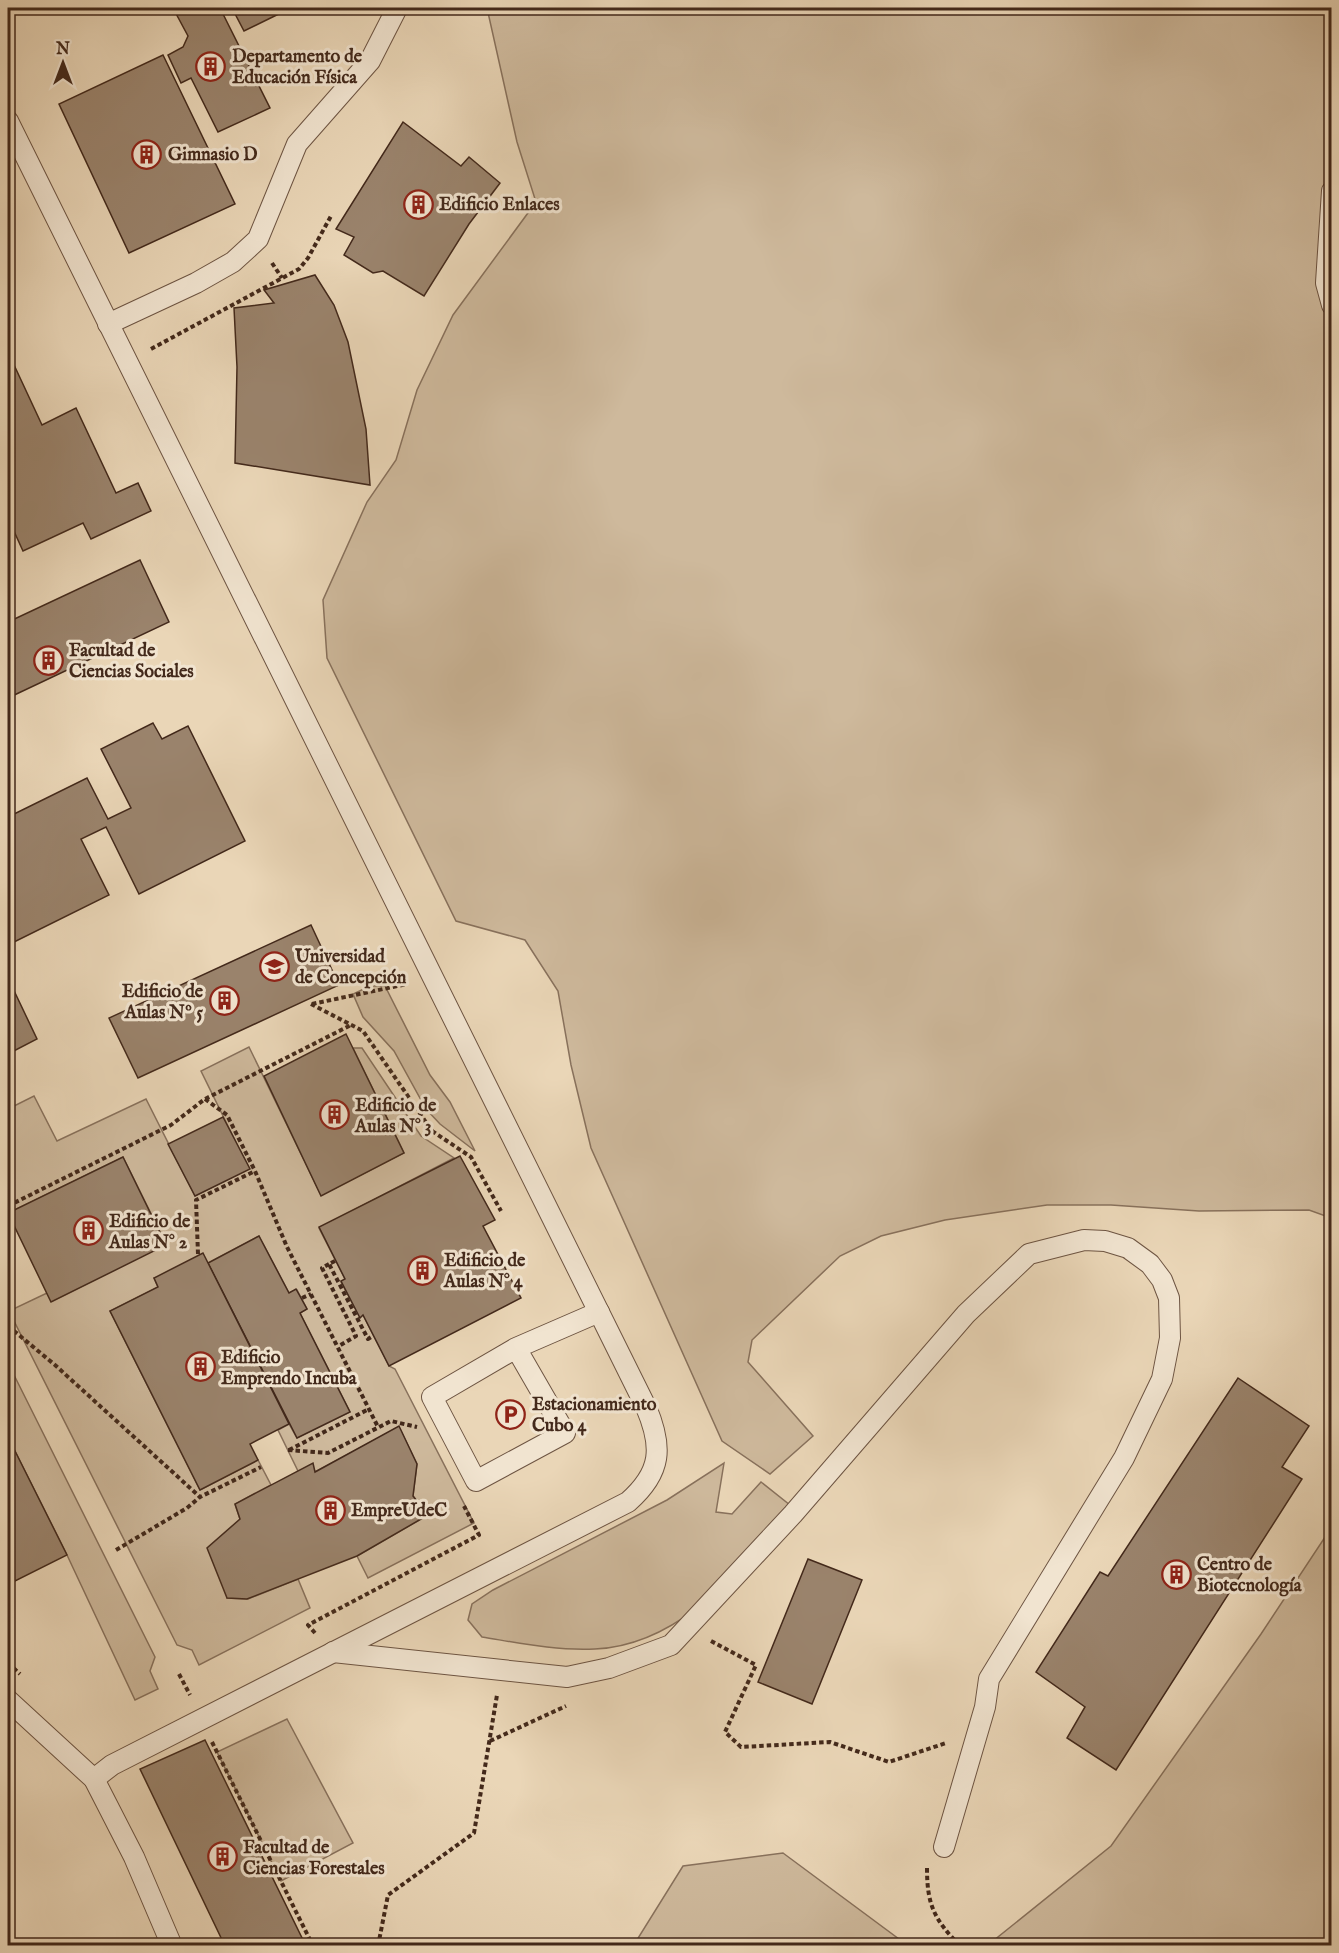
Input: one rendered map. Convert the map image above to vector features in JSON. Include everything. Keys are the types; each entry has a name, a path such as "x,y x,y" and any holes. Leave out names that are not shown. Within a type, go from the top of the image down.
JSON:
{"lane":[{"path":"108,324 196,283 234,262 258,239 297,144 370,61 397,8"},
{"path":"8,122 599,1312 653,1424 658,1449 656,1464 640,1491 628,1502 203,1721 112,1765 94,1779"},
{"path":"1332,191 1326,283 1332,305"},
{"path":"333,1652 567,1677 609,1668 671,1645 723,1593 966,1314 999,1280 1029,1254 1084,1240 1105,1241 1137,1252 1162,1280 1171,1316 1166,1365 1124,1458 989,1679 985,1707 944,1847"},
{"path":"516,1348 565,1432 476,1481 432,1397 516,1348 599,1312"},
{"path":"8,1700 94,1779 134,1857 172,1946"}],"path":[{"path":"126,361 171,340 299,269 309,258 331,216"},
{"path":"433,978 311,1004 363,1031 432,1131 471,1157 501,1211"},
{"path":"8,1206 171,1125 205,1099 351,1024"},
{"path":"205,1099 227,1115 255,1171 287,1247 378,1427"},
{"path":"198,1254 196,1200 255,1171"},
{"path":"335,1261 322,1268 357,1336 339,1346"},
{"path":"328,1264 368,1339 373,1336"},
{"path":"302,1298 311,1294"},
{"path":"8,1326 55,1365 200,1497"},
{"path":"369,1409 288,1450 328,1453 391,1421 423,1428"},
{"path":"116,1550 187,1508 200,1497 261,1467"},
{"path":"333,1652 308,1625 479,1534 459,1496"},
{"path":"702,1636 756,1665 725,1732 741,1747 830,1742 889,1762 949,1742 965,1777"},
{"path":"179,1674 312,1946"},
{"path":"378,1946 388,1895 474,1833 498,1689"},
{"path":"944,1847 927,1866 927,1896 942,1927 960,1946"}],"shaded area":[{"path":"487,8 1331,8 1331,1218 1309,1210 1199,1211 1111,1205 1047,1205 945,1220 881,1236 840,1256 752,1340 748,1362 813,1436 770,1474 722,1441 591,1148 571,1065 558,991 525,940 456,921 327,658 323,600 367,502 396,460 417,390 453,315 536,202 517,142"},
{"path":"370,986 385,986 430,1075 450,1102 475,1151 440,1124 426,1109 394,1051 363,1017 353,994"},
{"path":"249,1047 321,1195 404,1153 353,1048 362,1048 421,1136 454,1158 319,1228 345,1279 341,1282 360,1317 363,1315 389,1366 395,1369 474,1523 368,1578 357,1556 428,1515 413,1496 417,1464 399,1427 315,1472 298,1471 278,1430 289,1424 297,1438 350,1412 300,1313 307,1309 297,1290 289,1293 259,1236 208,1263 154,1278 158,1287 110,1311 200,1490 258,1460 271,1485 235,1504 240,1519 227,1598 248,1599 298,1579 310,1608 199,1665 192,1650 177,1645 9,1311 47,1293 52,1301 166,1244 123,1157 8,1213 8,1109 34,1096 57,1141 146,1099 195,1196 249,1169 201,1071"},
{"path":"8,1213 15,1227 8,1230"},
{"path":"8,1363 155,1657 150,1671 158,1689 135,1700 67,1555 8,1437"},
{"path":"724,1463 716,1512 732,1514 761,1482 795,1509 731,1578 682,1619 655,1634 626,1644 595,1649 538,1646 482,1637 468,1620 472,1604 493,1590 667,1500"},
{"path":"1331,1528 1331,1945 988,1945 1111,1846 1261,1634"},
{"path":"287,1719 353,1843 281,1881 217,1752"},
{"path":"783,1853 907,1945 636,1945 635,1943 683,1866"}],"building":[{"name":"Departamento de Educación Física","path":"173,8 220,8 270,108 218,132 191,78 181,83 168,55 183,47 188,36"},
{"path":"232,8 291,8 244,31"},
{"name":"Gimnasio D","path":"163,55 235,204 129,253 59,104"},
{"name":"Edificio Enlaces","path":"403,122 461,166 469,157 500,183 469,224 424,296 383,271 373,273 344,255 354,237 336,229"},
{"path":"315,275 334,305 348,342 366,429 370,485 235,463 237,367 234,308 274,303 264,290"},
{"path":"8,352 42,425 76,408 116,493 138,483 151,511 91,539 83,523 23,551 8,518"},
{"name":"Facultad de Ciencias Sociales","path":"140,560 169,622 8,698 8,622"},
{"path":"153,723 162,739 188,726 245,841 139,894 106,827 81,839 109,895 8,945 8,817 87,778 108,819 131,808 101,749"},
{"name":"Edificio de Aulas Nº 5","path":"311,925 339,985 138,1078 109,1018"},
{"path":"8,978 37,1039 8,1054"},
{"name":"Edificio de Aulas N° 3","path":"346,1034 404,1153 321,1196 264,1076"},
{"path":"223,1117 250,1169 195,1196 168,1144"},
{"name":"Edificio de Aulas N° 4","path":"460,1156 495,1220 483,1226 521,1298 389,1366 363,1315 360,1318 341,1281 345,1279 319,1227"},
{"name":"Edificio de Aulas N° 2","path":"123,1157 166,1245 51,1302 8,1213"},
{"path":"259,1236 289,1293 296,1289 307,1309 300,1313 350,1412 297,1438 208,1263"},
{"name":"Edificio Emprendo Incuba","path":"203,1253 289,1424 250,1444 258,1460 200,1490 110,1311 158,1287 154,1278"},
{"name":"Centro de Biotecnología","path":"1238,1378 1309,1426 1282,1467 1302,1479 1116,1770 1067,1738 1085,1707 1036,1672 1100,1572 1108,1576"},
{"name":"EmpreUdeC","path":"399,1426 417,1464 413,1496 428,1515 357,1556 247,1599 227,1598 207,1548 240,1519 235,1504 313,1463 315,1472"},
{"path":"8,1437 67,1555 15,1581 8,1566"},
{"path":"808,1559 862,1580 812,1704 758,1682"},
{"name":"Facultad de Ciencias Forestales","path":"205,1740 306,1946 225,1946 140,1769"}],"place":[{"name":"Departamento de Educación Física","path":"211,66"},
{"name":"Gimnasio D","path":"147,154"},
{"name":"Edificio Enlaces","path":"418,204"},
{"name":"Facultad de Ciencias Sociales","path":"48,660"},
{"name":"Universidad de Concepción","path":"274,966"},
{"name":"Edificio de Aulas Nº 5","path":"224,1001"},
{"name":"Edificio de Aulas N° 3","path":"334,1115"},
{"name":"Edificio de Aulas N° 2","path":"88,1231"},
{"name":"Edificio de Aulas N° 4","path":"423,1270"},
{"name":"Edificio Emprendo Incuba","path":"200,1367"},
{"name":"Estacionamiento Cubo 4","path":"511,1414"},
{"name":"EmpreUdeC","path":"330,1510"},
{"name":"Centro de Biotecnología","path":"1176,1574"},
{"name":"Facultad de Ciencias Forestales","path":"222,1857"}]}
